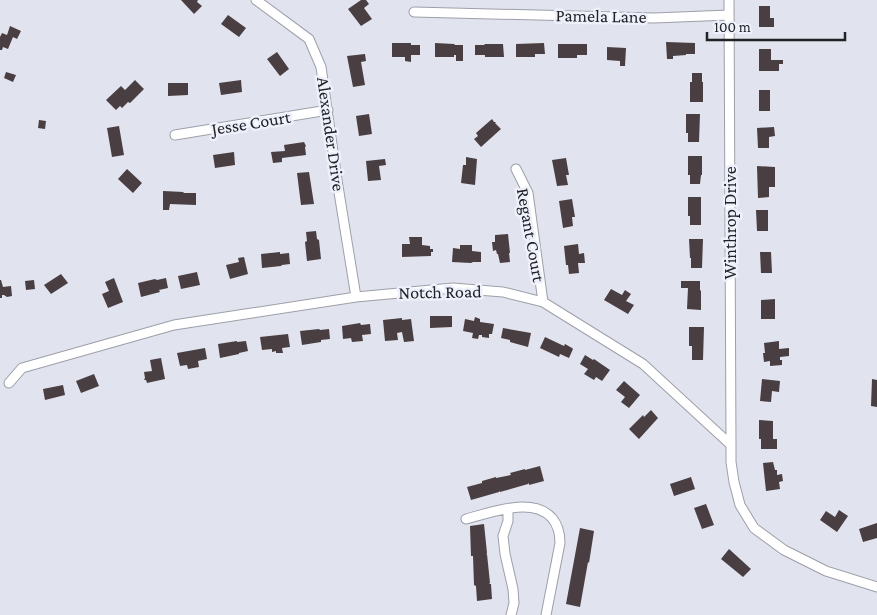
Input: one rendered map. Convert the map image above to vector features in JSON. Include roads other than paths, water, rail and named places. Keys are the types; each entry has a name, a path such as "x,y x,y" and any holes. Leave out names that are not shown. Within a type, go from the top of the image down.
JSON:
{"street":[{"name":"Alexander Drive","path":"256,0 309,39 321,67 356,297"},
{"name":"Winthrop Drive","path":"729,0 730,446"},
{"name":"Pamela Lane","path":"414,12 654,18 729,15"},
{"name":"Jesse Court","path":"175,135 328,110"},
{"name":"Regant Court","path":"516,169 528,193 543,302"},
{"name":"Notch Road","path":"9,383 22,368 174,325 356,297 453,288 504,292 543,302 643,364 730,446"},
{"path":"730,446 734,482 740,506 754,528 784,550 826,571 877,587"},
{"path":"466,519 523,507 541,510 553,519 560,532 560,542 546,615"},
{"path":"508,509 508,521 503,536 514,595 512,615"}]}
